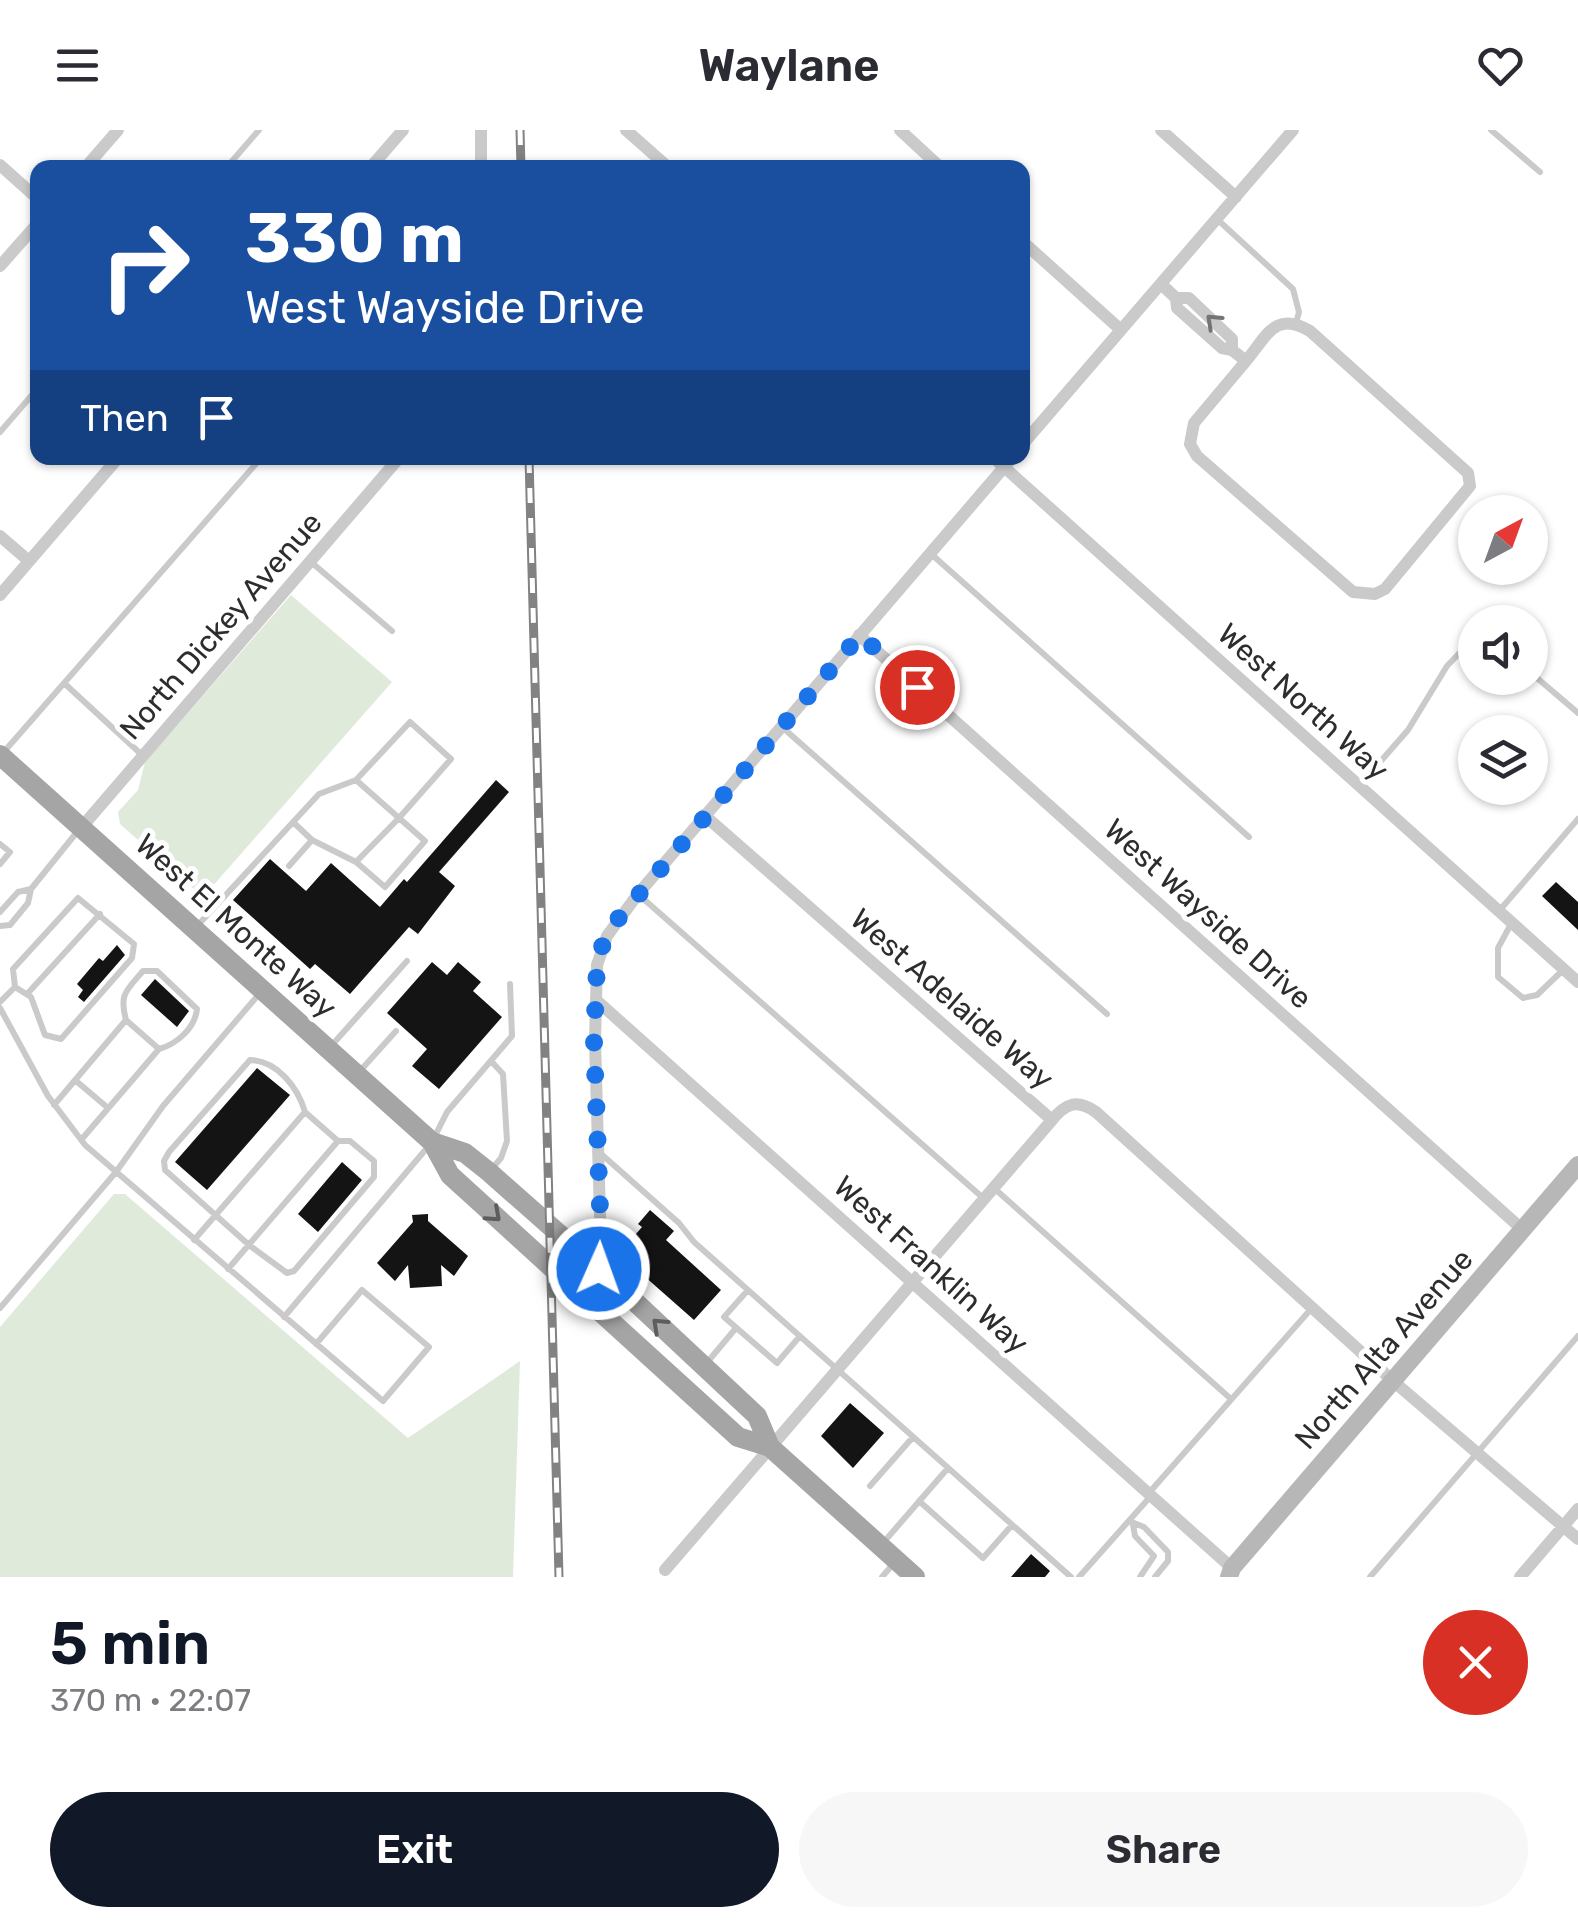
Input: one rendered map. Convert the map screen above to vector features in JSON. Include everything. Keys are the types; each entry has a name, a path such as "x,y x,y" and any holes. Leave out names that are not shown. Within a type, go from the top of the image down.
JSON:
{"main road":[{"name":"West El Monte Way","path":"0,756 432,1142 450,1175 738,1436 770,1447 915,1577"},
{"name":"West El Monte Way","path":"432,1142 465,1153 599,1269 756,1416 770,1447"},
{"name":"North Alta Avenue","path":"1212,1577 1231,1572 1578,1165"}],"street":[{"path":"92,160 118,130"},
{"path":"377,160 403,130"},
{"path":"481,130 481,160"},
{"path":"626,130 660,160"},
{"path":"900,130 932,160"},
{"path":"1161,130 1236,197"},
{"path":"1030,436 1293,130"},
{"path":"0,165 30,192"},
{"path":"0,266 30,231"},
{"path":"1030,248 1121,330"},
{"path":"1161,284 1176,298 1177,308 1222,348 1232,350 1246,361"},
{"path":"1284,321 1296,323 1310,331 1468,473 1470,486 1459,502 1376,594 1353,592 1197,456 1190,444 1194,423 1246,361 1276,325 1284,321"},
{"path":"0,594 112,465"},
{"name":"North Dickey Avenue","path":"81,828 393,465"},
{"path":"584,1297 599,1269 594,1041 600,950 638,894 930,553 999,465"},
{"name":"West North Way","path":"1008,465 1578,982"},
{"path":"0,536 29,561"},
{"name":"West Wayside Drive","path":"860,635 1523,1230"},
{"name":"West Adelaide Way","path":"704,815 1052,1120 1063,1107 1074,1104 1084,1104 1096,1112 1393,1381 1578,1540"},
{"name":"West Franklin Way","path":"596,1000 1231,1572"},
{"path":"662,1574 1052,1120"},
{"path":"1520,1577 1578,1509"}],"lane":[{"path":"233,160 259,130"},
{"path":"1491,130 1540,172"},
{"path":"1217,219 1294,289 1299,312 1296,323"},
{"path":"0,432 30,397"},
{"path":"0,756 255,465"},
{"path":"930,553 1249,837"},
{"path":"310,562 392,631"},
{"path":"1359,786 1408,730 1458,655"},
{"path":"64,682 143,755"},
{"path":"1548,687 1578,712"},
{"path":"194,930 318,794 356,780 410,722 452,759 356,862"},
{"path":"781,726 1107,1014"},
{"path":"293,822 312,840 356,862 385,888 425,840 356,780"},
{"path":"1498,912 1578,819"},
{"path":"0,926 10,925 28,903 31,889 81,828"},
{"path":"289,866 312,840"},
{"path":"0,844 10,852 0,864"},
{"path":"0,912 3,902 31,889"},
{"path":"638,894 1231,1399"},
{"path":"15,987 28,993 46,1035 56,1040 65,1037 134,954 130,938 82,898 75,899 13,969 15,987 0,1005 54,1105 80,1140 194,1240 284,1317 383,1401 429,1347 362,1290 316,1344"},
{"path":"28,993 100,914"},
{"path":"1512,923 1498,948 1498,977 1523,998 1537,995 1563,970"},
{"path":"328,1049 407,961"},
{"path":"80,1140 159,1049 177,1041 195,1020 197,1009 156,971 146,970 123,996 126,1020 159,1049"},
{"path":"284,1317 432,1142 446,1112 512,1036 510,984"},
{"path":"0,1308 116,1172 163,1106 262,990"},
{"path":"54,1105 126,1020"},
{"path":"357,1076 396,1030"},
{"path":"250,1060 268,1063 296,1089 305,1112 338,1141 356,1144 374,1161 375,1174 294,1271 283,1272 168,1174 164,1161 250,1060"},
{"path":"488,1172 501,1158 508,1142 502,1074 491,1061"},
{"path":"76,1080 108,1108"},
{"path":"194,1240 305,1112"},
{"path":"228,1269 338,1141"},
{"path":"599,1152 1071,1577"},
{"path":"748,1290 724,1317 776,1364 800,1336"},
{"path":"1079,1577 1131,1523 1150,1495 1312,1308"},
{"path":"704,1367 736,1328"},
{"path":"1370,1577 1578,1336"},
{"path":"870,1486 913,1437"},
{"path":"882,1577 888,1553 919,1501 948,1468"},
{"path":"919,1501 983,1558 1012,1525"},
{"path":"1131,1523 1135,1536 1154,1556 1140,1577"},
{"path":"1131,1523 1144,1527 1168,1552 1168,1561 1155,1577"}],"green space":[{"path":"291,595 392,682 203,897 120,824 118,812 138,790 145,762"},
{"path":"114,1194 125,1194 408,1438 520,1361 513,1577 0,1577 0,1327"}],"building":[{"path":"496,780 509,792 439,872 455,886 418,934 409,927 350,994 315,964 310,969 233,900 270,859 306,891 331,863 380,907 404,879 407,882"},
{"path":"1556,882 1578,902 1578,930 1542,896"},
{"path":"117,945 125,955 84,1002 78,997 83,990 77,984 99,958 103,961"},
{"path":"432,962 447,975 458,962 481,982 473,991 502,1017 439,1089 412,1066 427,1049 387,1013"},
{"path":"155,979 189,1011 177,1027 141,995"},
{"path":"257,1068 290,1095 207,1190 175,1162"},
{"path":"342,1162 362,1180 318,1232 298,1214"},
{"path":"650,1210 674,1231 666,1240 721,1290 694,1320 643,1275 647,1271 627,1254 633,1248 628,1243"},
{"path":"428,1214 428,1221 468,1256 454,1276 441,1265 442,1286 410,1288 408,1265 395,1281 377,1263 413,1222 412,1215"},
{"path":"850,1403 884,1433 853,1468 821,1436"},
{"path":"1031,1554 1050,1571 1045,1577 1011,1577"}],"railway":[{"path":"520,130 521,160"},
{"path":"529,465 559,1577"}],"route":[{"path":"599,1269 602,1250 594,1041 597,965 607,936 704,815 860,635 917,687"}]}
